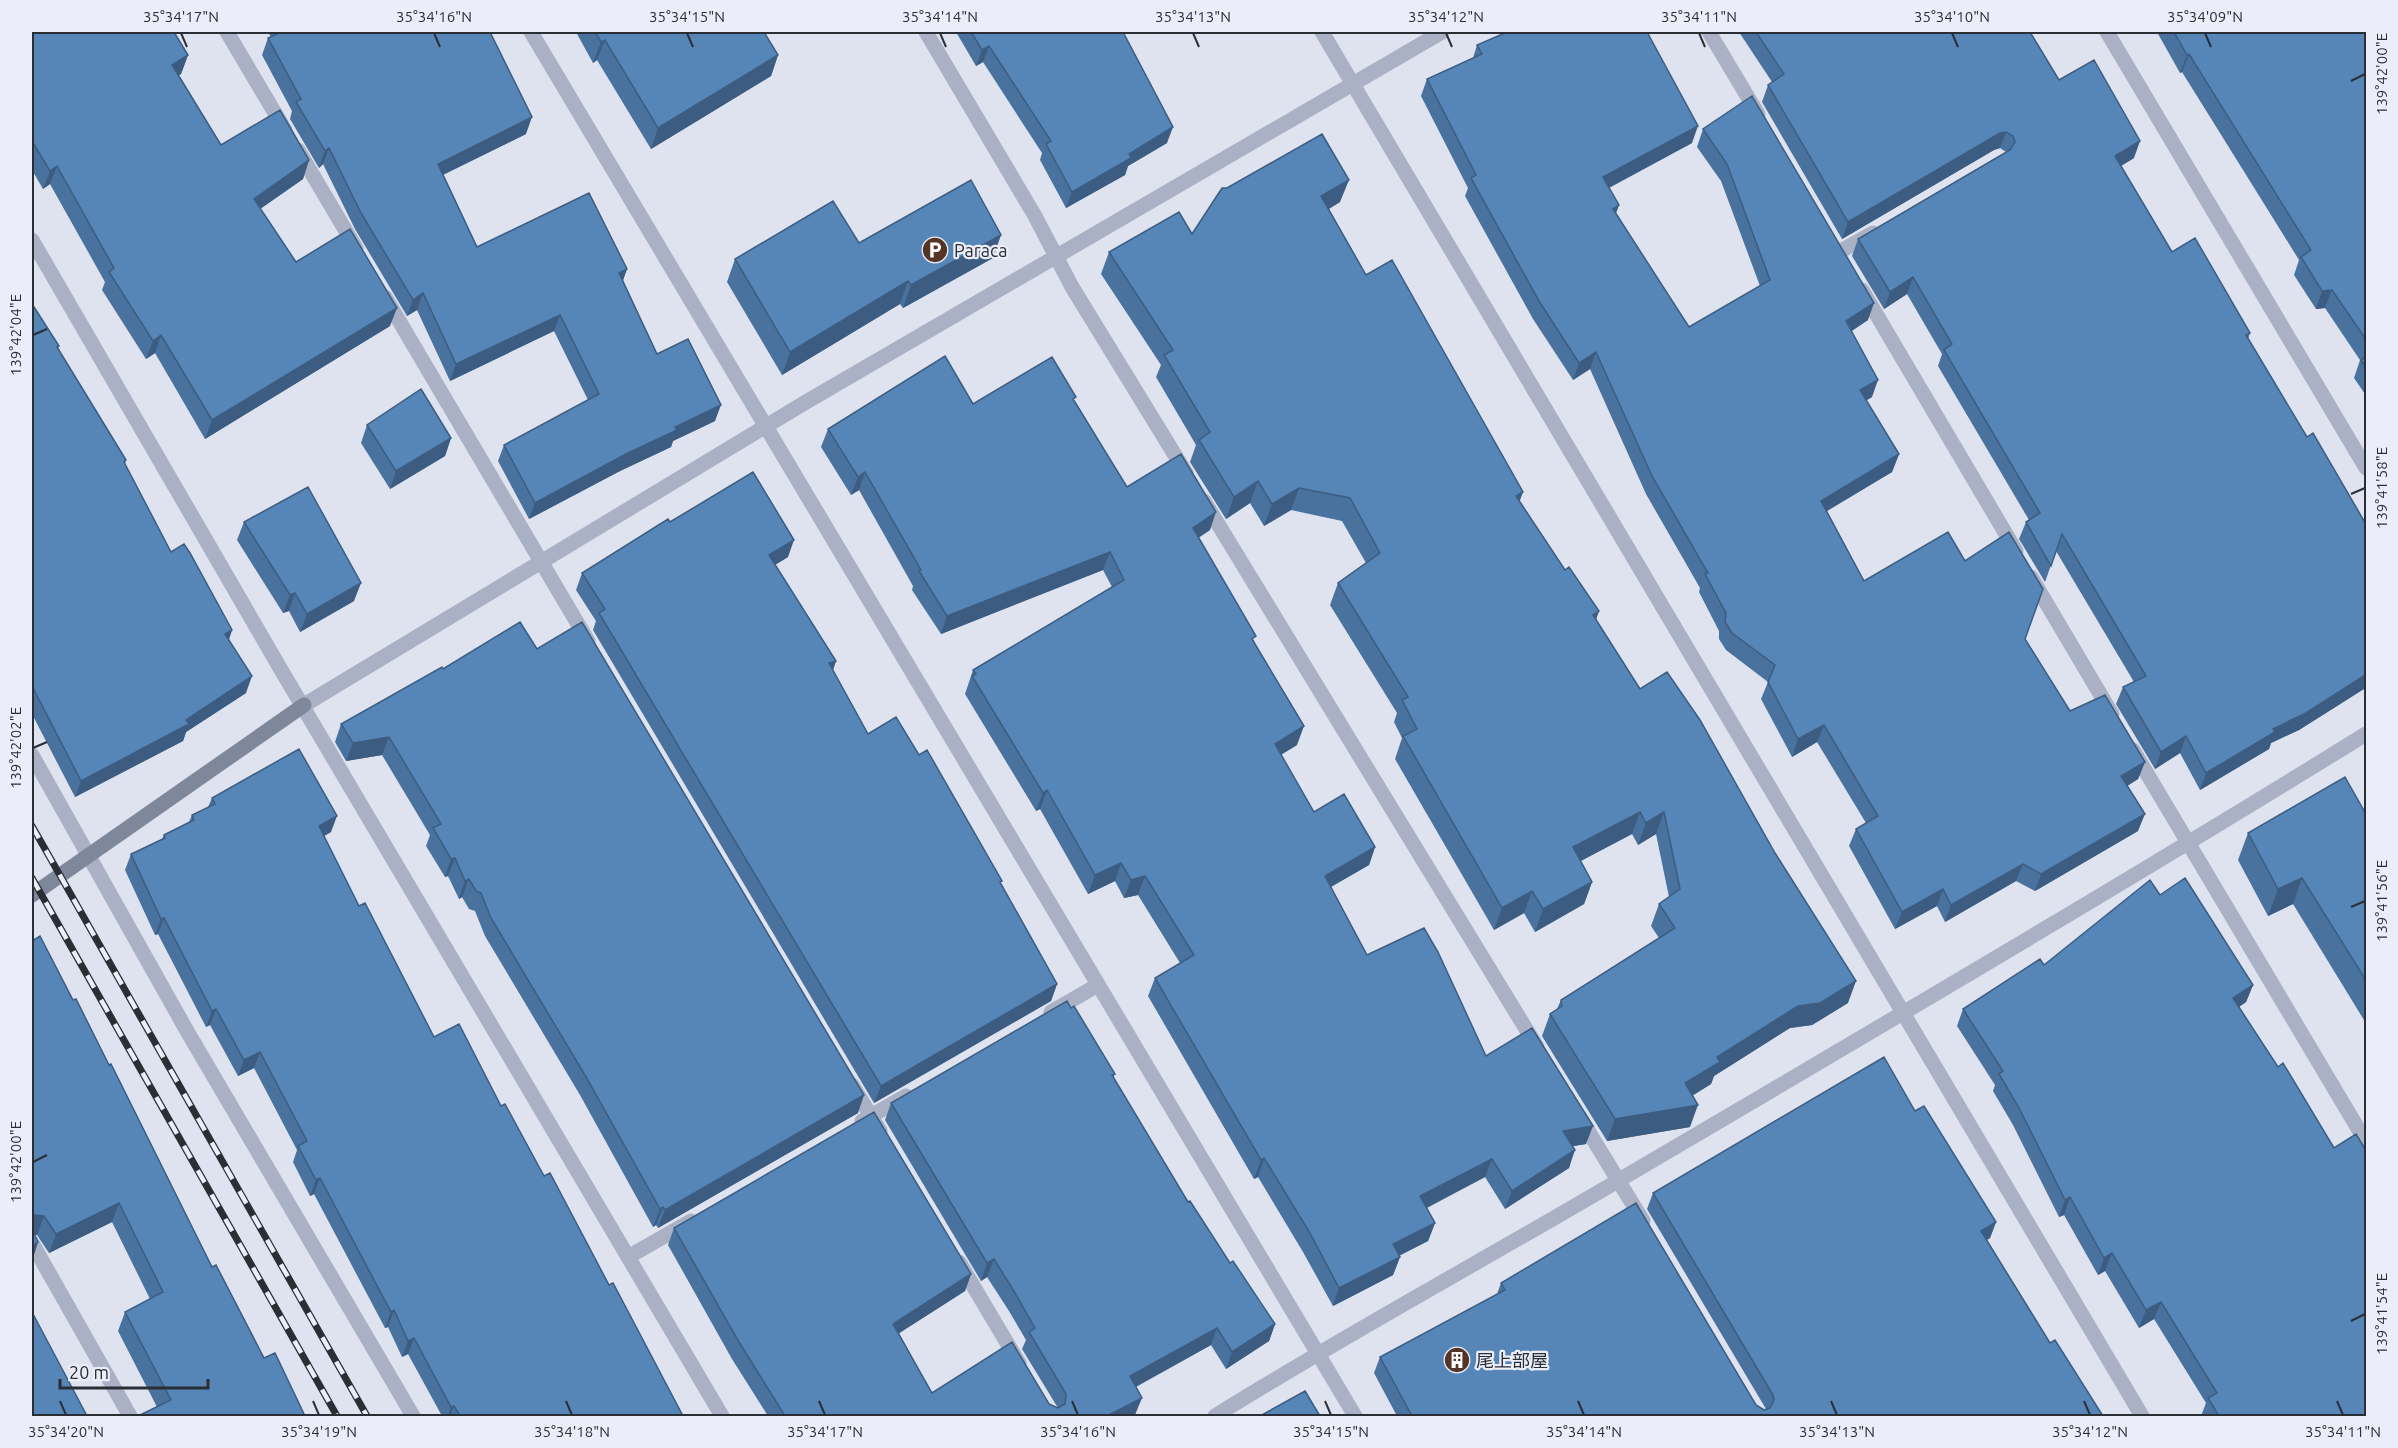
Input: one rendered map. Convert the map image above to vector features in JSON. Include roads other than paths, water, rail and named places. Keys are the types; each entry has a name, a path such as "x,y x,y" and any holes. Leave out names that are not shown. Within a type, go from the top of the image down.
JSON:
{"street":[{"path":"227,32 366,266"},
{"path":"531,32 1355,1416"},
{"path":"926,32 1072,286 1544,1059"},
{"path":"1322,32 2142,1416"},
{"path":"32,895 304,705 765,426 1055,255 1442,32"},
{"path":"1709,32 1768,132"},
{"path":"2107,32 2367,468"},
{"path":"1889,223 1842,258 2367,1142"},
{"path":"32,240 280,668 304,705 722,1416"},
{"path":"378,286 596,655"},
{"path":"1215,1416 1317,1353 1619,1180 2188,844 2367,734"},
{"path":"32,755 187,1030 413,1416"},
{"path":"1036,1021 1098,985"},
{"path":"846,1076 889,1146"},
{"path":"850,1128 922,1087"},
{"path":"1569,1099 1649,1232"},
{"path":"628,1257 699,1216"},
{"path":"32,1243 130,1416"},
{"path":"949,1246 1027,1377"}],"railway":[{"path":"32,826 367,1416"},
{"path":"32,878 337,1416"}],"place":[{"name":"Paraca","path":"935,250"},
{"name":"尾上部屋","path":"1457,1360"}]}
